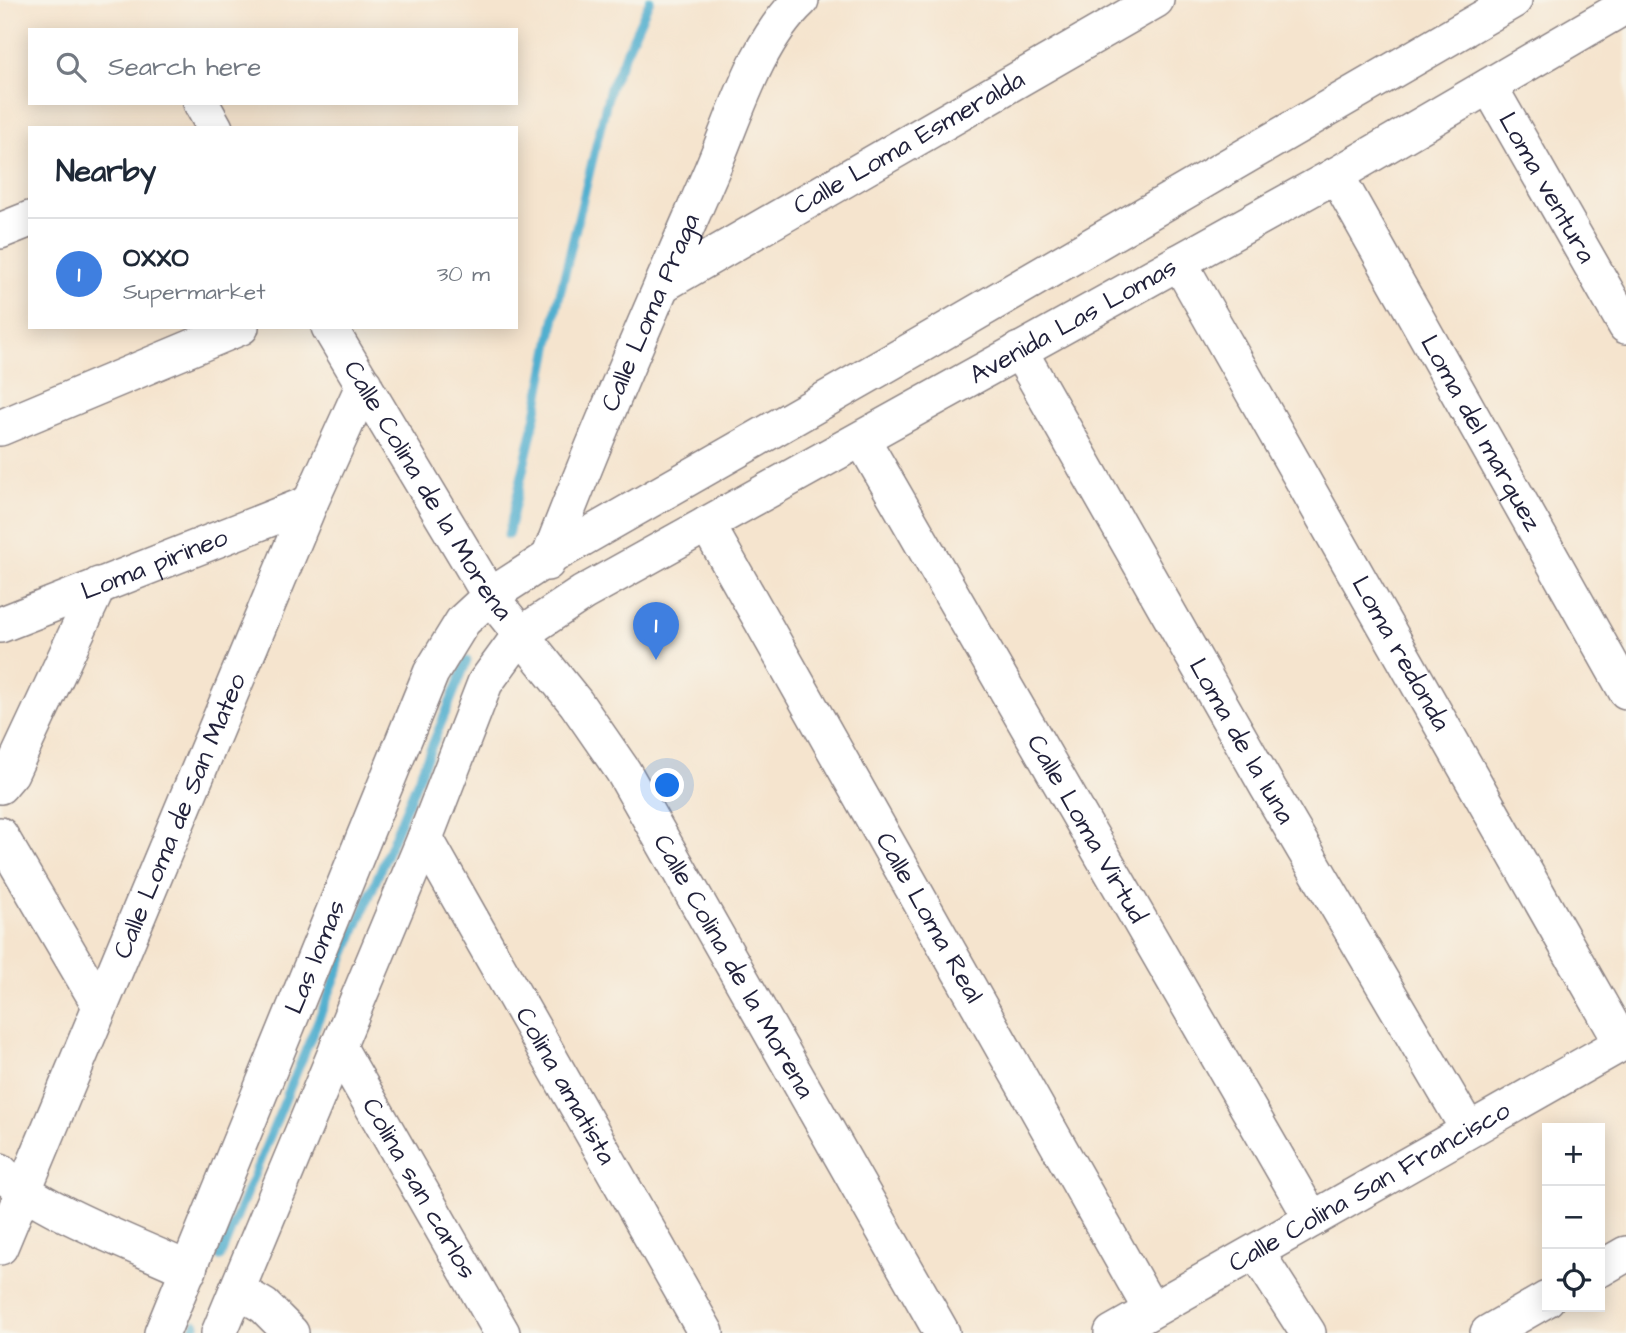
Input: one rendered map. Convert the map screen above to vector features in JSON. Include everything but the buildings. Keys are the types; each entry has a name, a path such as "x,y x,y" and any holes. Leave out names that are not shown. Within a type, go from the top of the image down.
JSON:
{"street":[{"name":"Calle Loma Praga","path":"520,635 662,285 755,70 775,32 801,0"},
{"name":"Calle Loma Esmeralda","path":"662,285 1156,0"},
{"name":"Avenida Las Lomas","path":"490,596 550,557 1514,0"},
{"name":"Avenida Las Lomas","path":"520,635 583,593 1336,175 1626,6"},
{"name":"Loma ventura","path":"1489,86 1626,326"},
{"path":"202,105 214,126"},
{"name":"Loma del marquez","path":"1336,175 1626,691"},
{"path":"0,231 28,220"},
{"name":"Loma redonda","path":"1179,262 1624,1042"},
{"path":"0,428 236,329"},
{"name":"Calle Colina de la Morena","path":"330,329 490,596 576,703 623,771 942,1333"},
{"name":"Loma de la luna","path":"1019,350 1267,786 1468,1129"},
{"name":"Calle Loma de San Mateo","path":"0,1247 12,1181 99,1004 310,503 363,384"},
{"name":"Calle Loma Virtud","path":"862,439 1312,1219"},
{"name":"Loma pirineo","path":"0,625 310,503"},
{"name":"Calle Loma Real","path":"707,524 1151,1310"},
{"path":"0,786 11,773 99,585"},
{"name":"Las lomas","path":"163,1333 431,673 463,621 490,596"},
{"name":"Las lomas","path":"219,1333 425,838 485,683 520,635"},
{"path":"0,835 99,1004"},
{"name":"Colina amatista","path":"425,838 706,1333"},
{"name":"Calle Colina San Francisco","path":"1112,1333 1624,1042"},
{"name":"Colina san carlos","path":"338,1046 502,1333"},
{"path":"12,1181 190,1270"},
{"path":"1256,1252 1308,1333"},
{"path":"1605,1266 1626,1254"},
{"path":"237,1290 264,1306 291,1333"},
{"path":"1488,1333 1542,1302"}],"waterway":[{"path":"508,535 536,415 557,306 610,88 650,0"},
{"path":"220,1257 467,661"},
{"path":"192,1333 196,1324"}],"place":[{"name":"OXXO","path":"656,660"}]}
